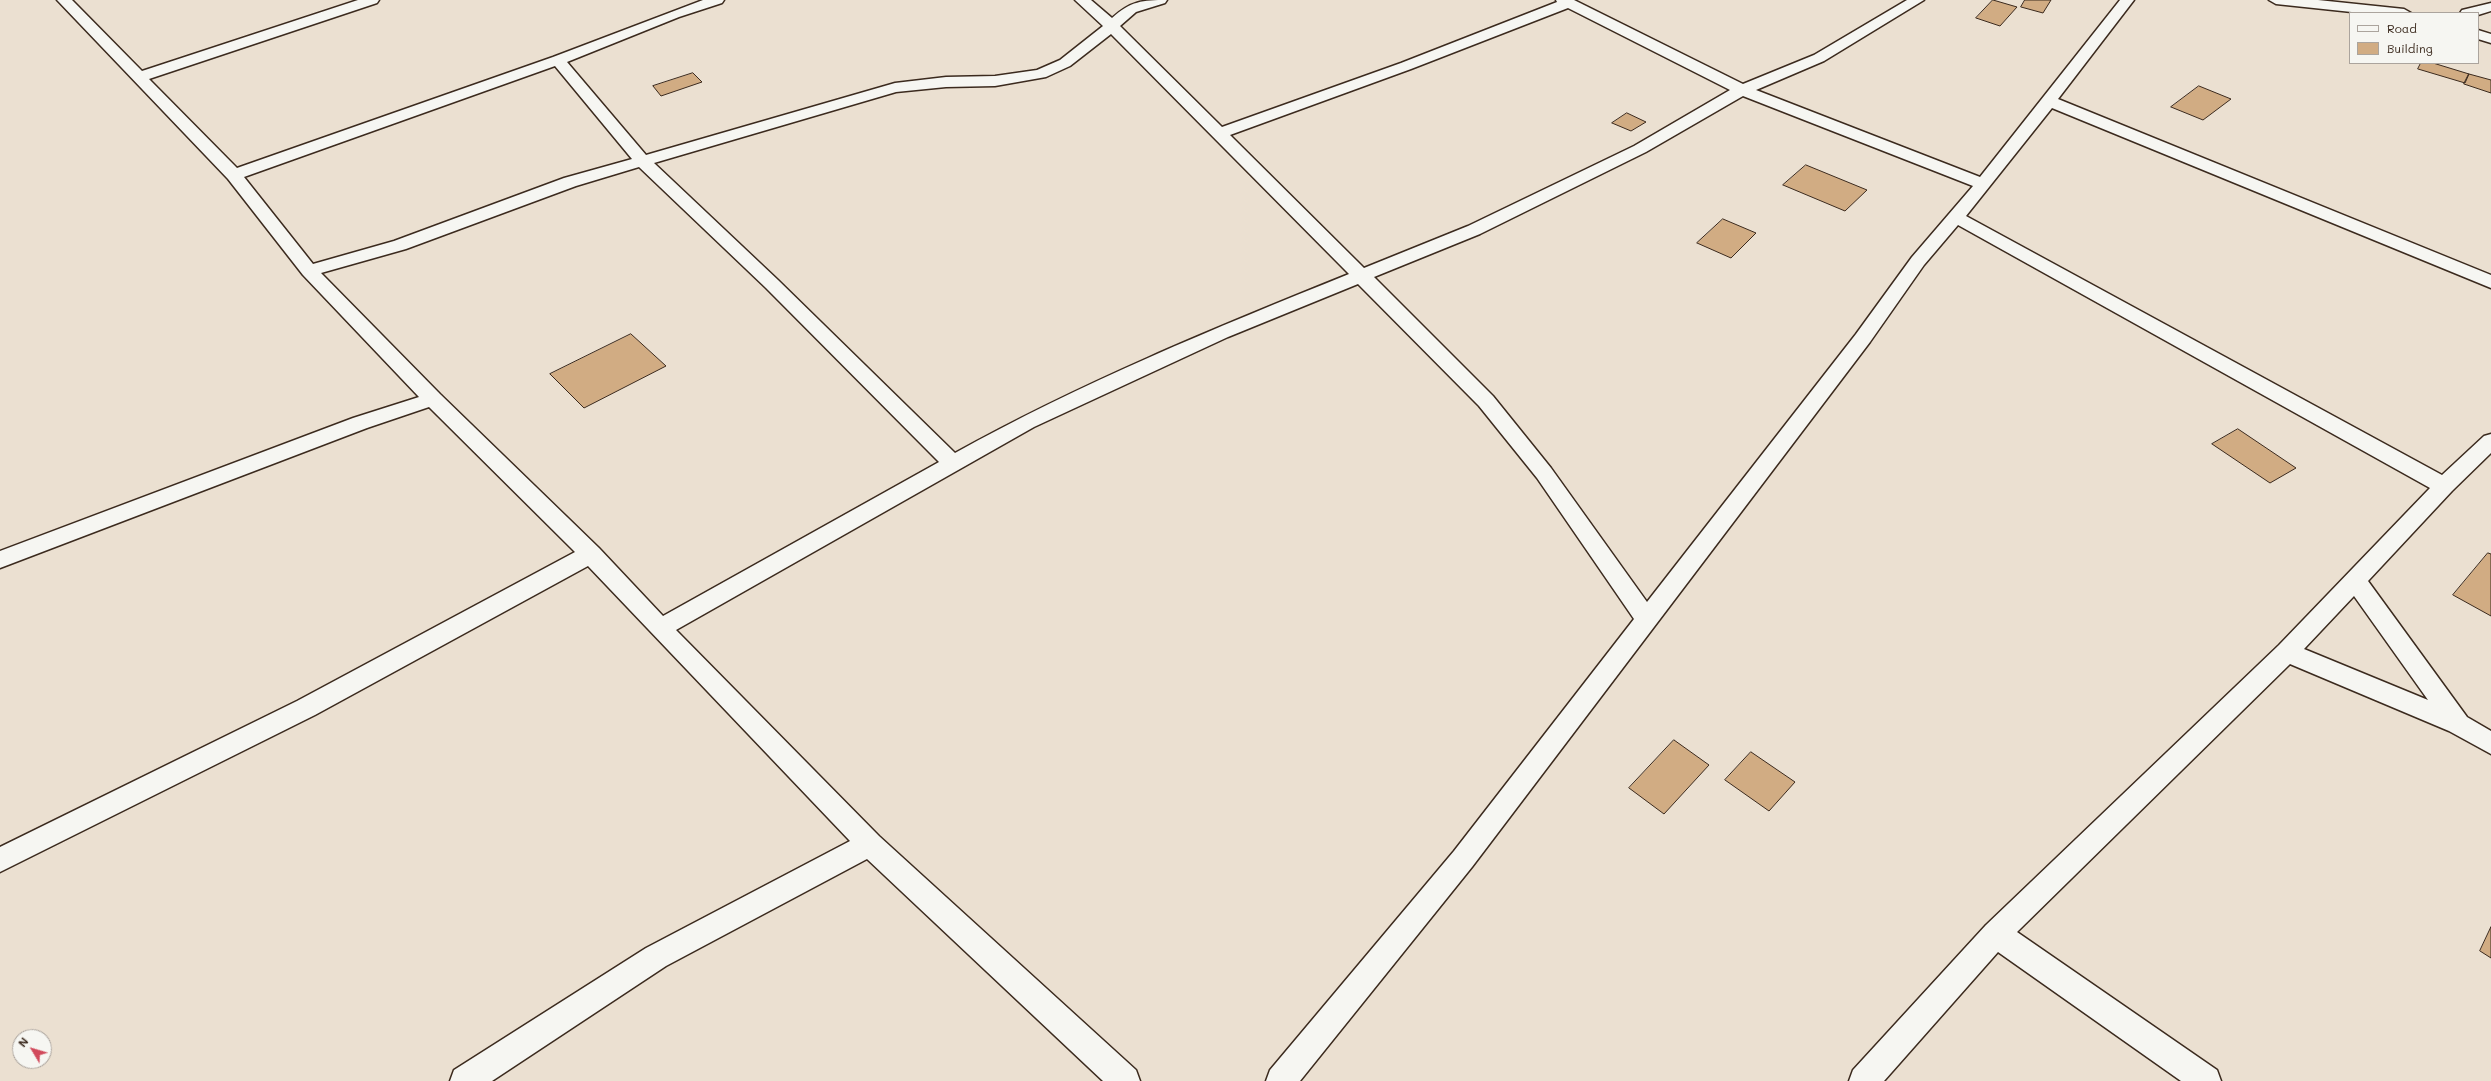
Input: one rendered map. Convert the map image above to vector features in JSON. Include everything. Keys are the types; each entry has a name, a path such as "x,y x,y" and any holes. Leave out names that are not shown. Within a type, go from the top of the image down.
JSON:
{"street":[{"path":"64,0 234,175 309,271 433,399 591,554 660,628 870,844 1126,1081"},
{"path":"139,77 372,0"},
{"path":"234,175 558,60 674,14 717,0"},
{"path":"1082,0 1112,26 1486,401 1544,473 1647,619"},
{"path":"309,271 400,245 570,182 895,88 946,82 995,81 1041,74 1065,62 1131,10 1160,0"},
{"path":"660,628 1027,422 1101,386 1221,333 1362,277 1474,230 1640,149 1742,90 1819,58 1917,0"},
{"path":"1281,1081 1463,859 1863,338 1918,261 1983,184 2128,0"},
{"path":"2276,0 2394,12"},
{"path":"1219,134 1406,66 1565,1 1742,90 1983,184"},
{"path":"2471,12 2491,7"},
{"path":"2479,34 2491,39"},
{"path":"558,60 643,162 778,289 953,463"},
{"path":"2049,101 2491,282"},
{"path":"1955,217 2444,486"},
{"path":"0,560 360,422 433,399"},
{"path":"1864,1081 1996,934 2287,652 2444,486 2491,441"},
{"path":"0,860 306,708 591,554"},
{"path":"2355,580 2458,724"},
{"path":"2287,652 2458,724 2491,744"},
{"path":"465,1081 656,957 870,844"},
{"path":"1996,934 2206,1081"}],"building":[{"path":"1993,0 2017,7 2000,26 1976,18"},
{"path":"2025,0 2051,0 2043,13 2021,7"},
{"path":"2420,64 2436,64 2469,74 2465,83 2418,69"},
{"path":"693,73 702,82 661,96 653,86"},
{"path":"2469,74 2491,80 2491,93 2464,84"},
{"path":"2199,86 2231,99 2203,120 2171,107"},
{"path":"1627,113 1646,122 1631,131 1612,123"},
{"path":"1806,165 1867,190 1845,211 1783,185"},
{"path":"1723,219 1756,233 1731,258 1697,243"},
{"path":"631,334 666,366 584,408 550,374"},
{"path":"2238,429 2296,468 2270,483 2212,444"},
{"path":"2488,553 2491,554 2491,616 2453,595"},
{"path":"1674,740 1709,765 1664,814 1629,788"},
{"path":"1751,752 1795,782 1769,811 1725,780"},
{"path":"2491,927 2491,958 2480,951"}]}
